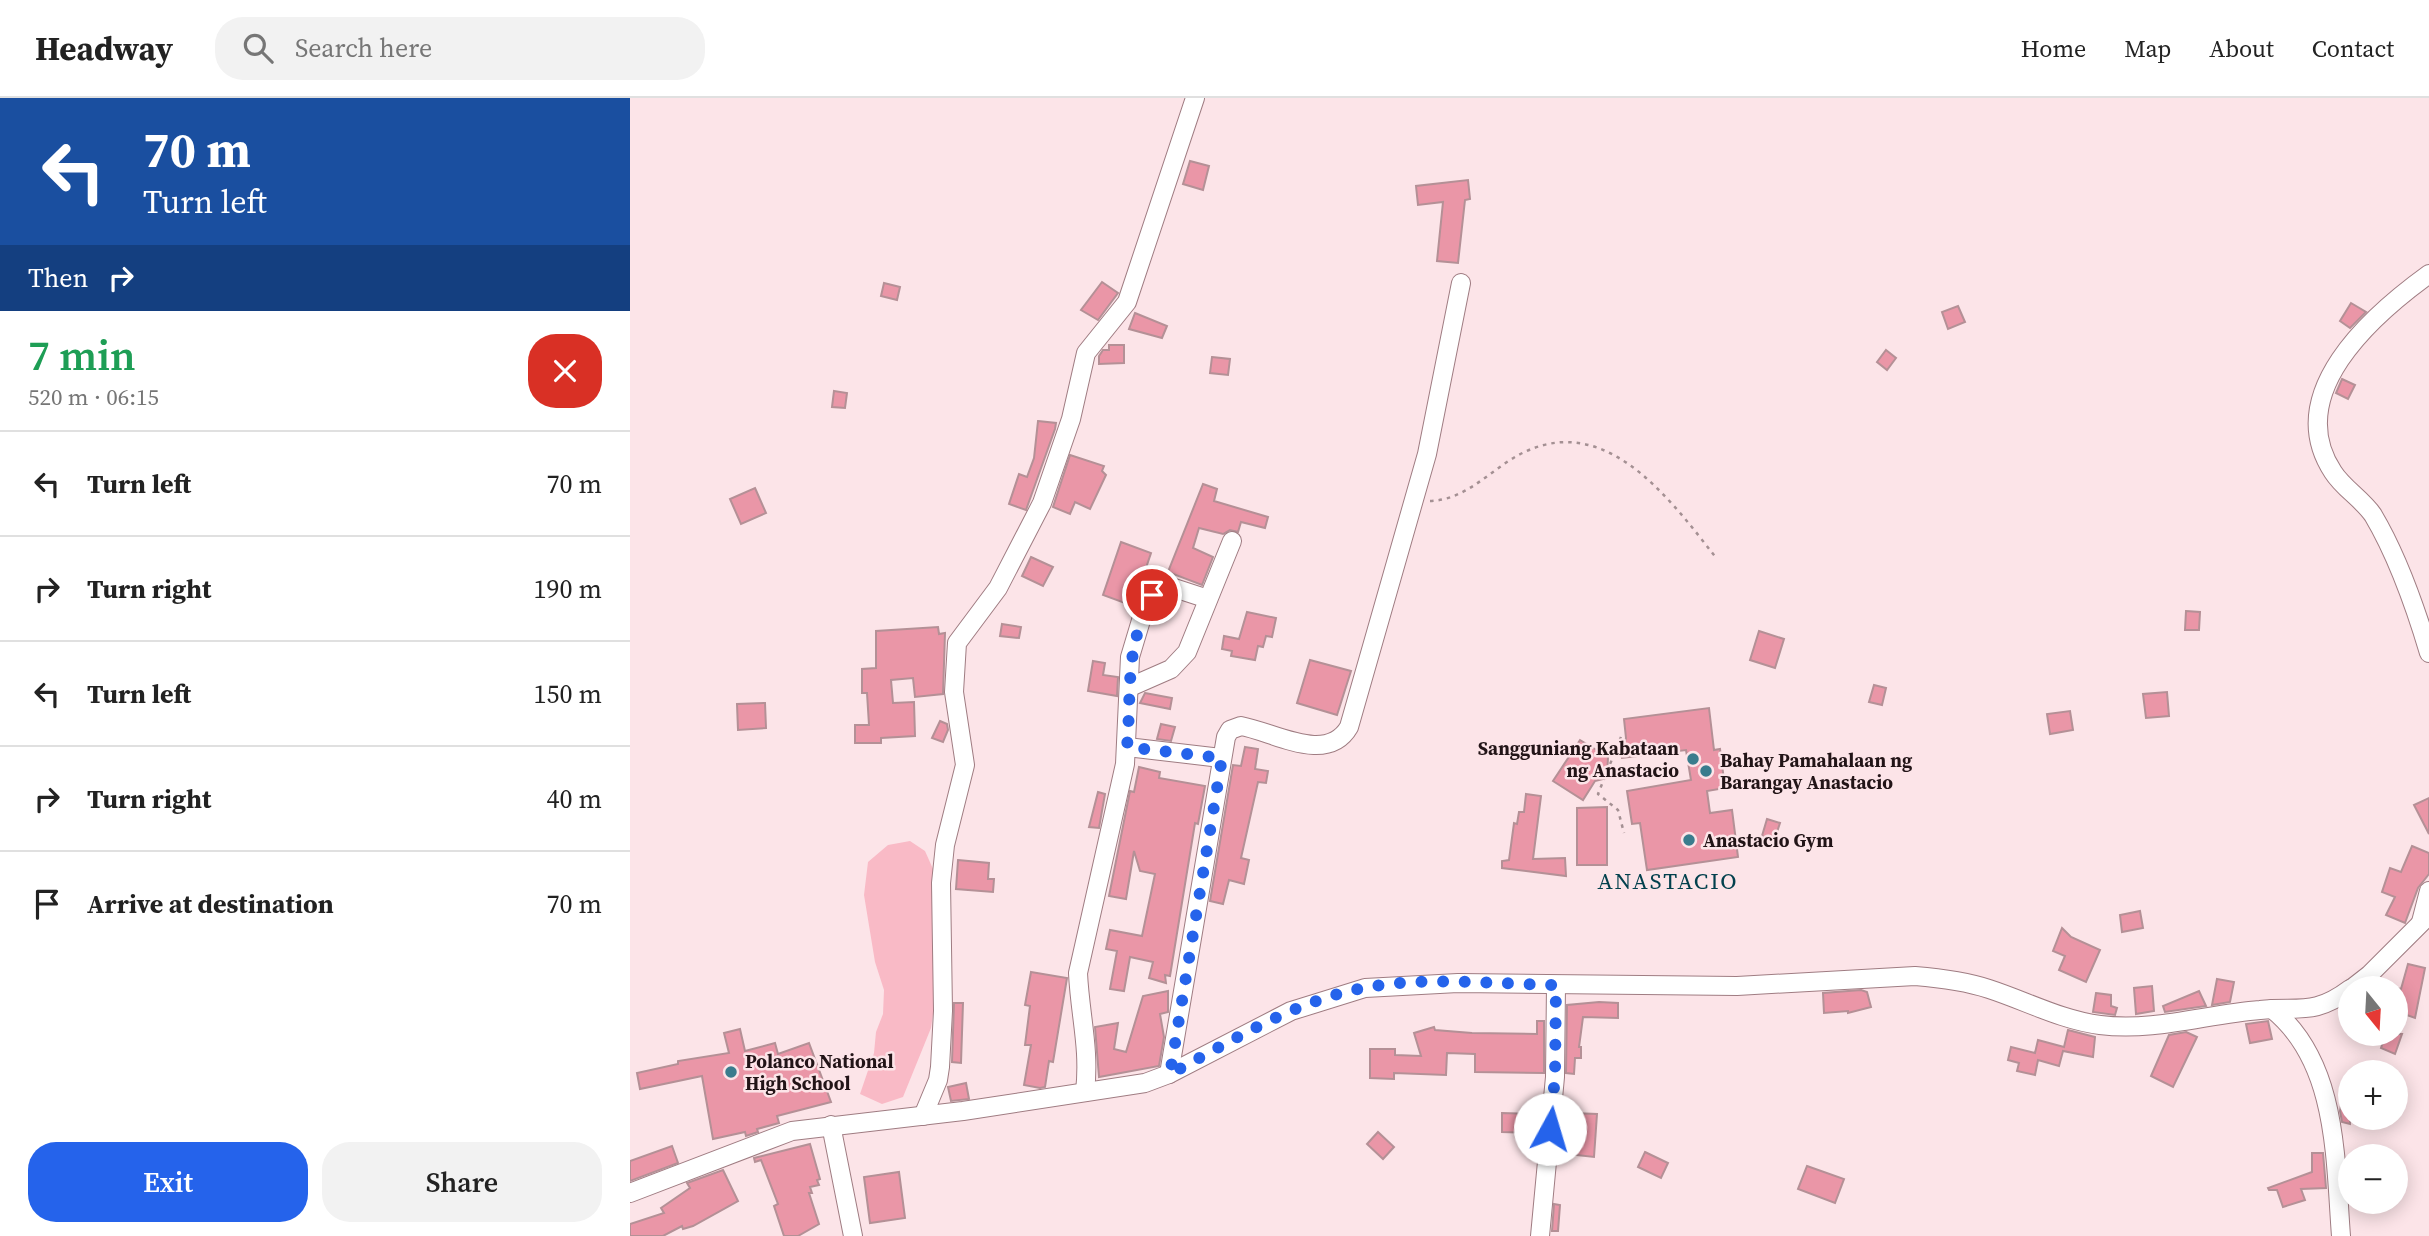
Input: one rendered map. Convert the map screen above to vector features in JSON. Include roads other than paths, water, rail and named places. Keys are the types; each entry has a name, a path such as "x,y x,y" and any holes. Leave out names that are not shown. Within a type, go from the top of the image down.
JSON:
{"street":[{"path":"923,1116 938,1080 940,1067 943,1011 941,883 945,845 965,765 954,692 953,670 957,643 998,588 1042,503 1072,419 1086,353 1127,302 1195,98"},
{"path":"2429,274 2382,310 2339,360 2317,409 2317,429 2333,473 2371,513 2392,550 2429,653"},
{"path":"1170,1074 1226,737 1235,727 1323,747 1344,735 1416,499 1461,283"},
{"path":"1130,687 1157,677 1180,661 1192,644 1232,541"},
{"path":"1085,1092 1087,1036 1080,1002 1079,973 1127,747 1130,657 1152,595 1168,586 1208,599"},
{"path":"1127,747 1222,758"},
{"path":"2368,976 2425,919 2429,891"},
{"path":"630,1193 792,1131 923,1116 1145,1083 1170,1074 1291,1011 1365,988 1458,983 1737,986 1889,976 1942,978 1987,989 2057,1014 2102,1025 2165,1024 2273,1009 2295,1011 2316,1007 2338,998"},
{"path":"1540,1236 1555,1077 1556,985"},
{"path":"2273,1009 2296,1032 2323,1086 2333,1142 2342,1236"},
{"path":"831,1125 853,1236"}],"place":[{"name":"Sangguniang Kabataan ng Anastacio","path":"1693,759"},
{"name":"Bahay Pamahalaan ng Barangay Anastacio","path":"1706,771"},
{"name":"Anastacio Gym","path":"1689,840"},
{"name":"Polanco National High School","path":"731,1072"}],"district":[{"name":"ANASTACIO","path":"1668,881"}]}
